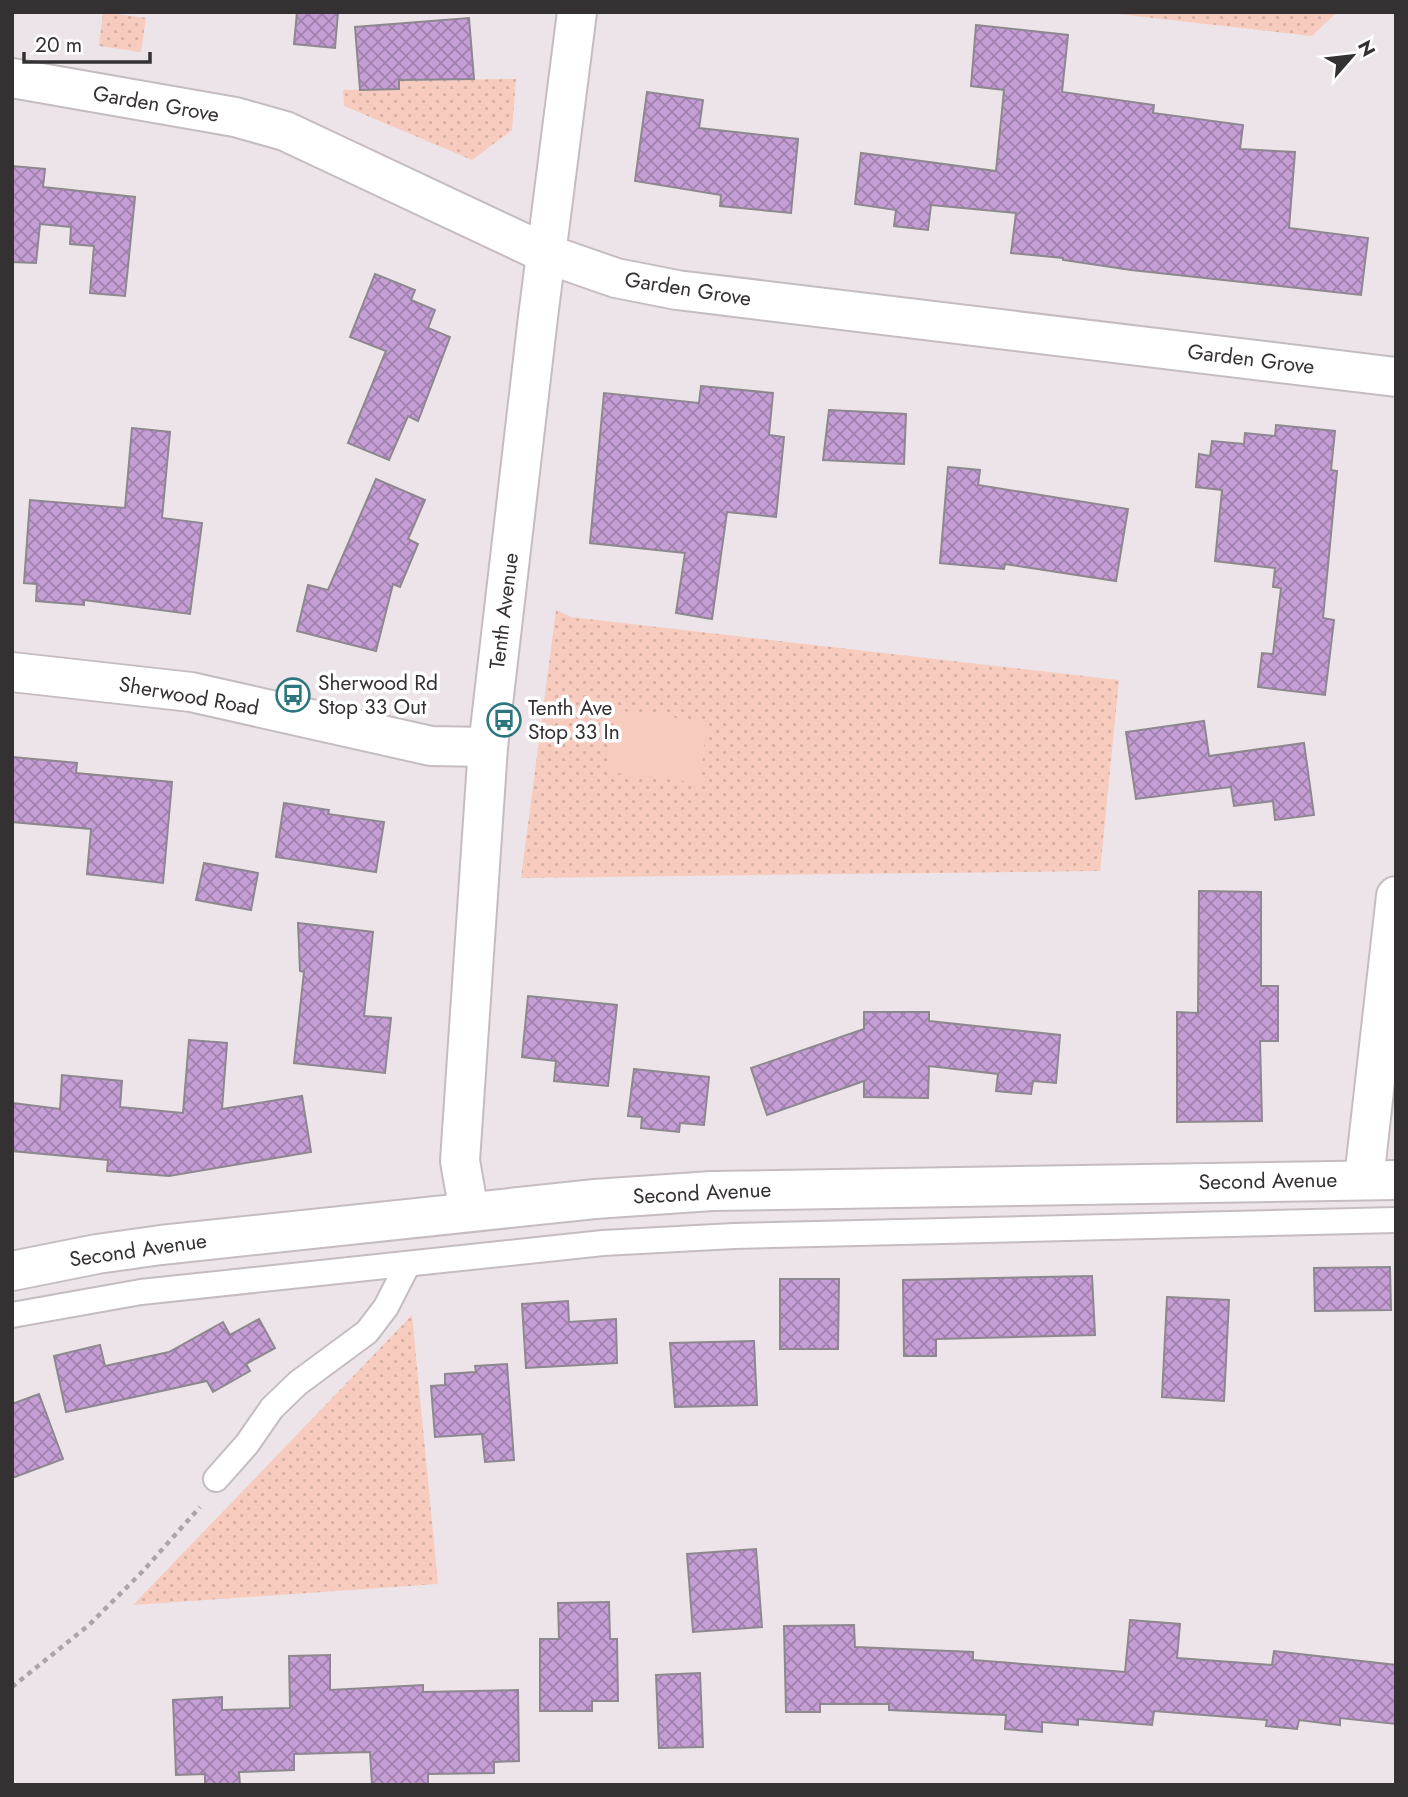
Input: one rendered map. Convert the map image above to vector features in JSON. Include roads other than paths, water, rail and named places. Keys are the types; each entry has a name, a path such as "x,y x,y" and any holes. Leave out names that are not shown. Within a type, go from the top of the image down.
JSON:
{"street":[{"name":"Tenth Avenue","path":"468,1212 460,1161 488,747 577,12"},
{"name":"Garden Grove","path":"12,79 234,117 285,131 547,254 616,278 677,290 1396,377"},
{"name":"Sherwood Road","path":"12,672 191,692 430,746 488,747"},
{"path":"1380,1180 1396,896"},
{"name":"Second Avenue","path":"12,1270 161,1245 595,1199 712,1191 1380,1180"}],"lane":[{"name":"Second Avenue","path":"12,1315 141,1292 603,1243 734,1236 1396,1220"},
{"path":"216,1479 247,1444 272,1408 298,1383 367,1332 386,1307 408,1264"}],"place":[{"name":"Sherwood Rd Stop 33 Out","path":"293,695"},
{"name":"Tenth Ave Stop 33 In","path":"504,720"}]}
